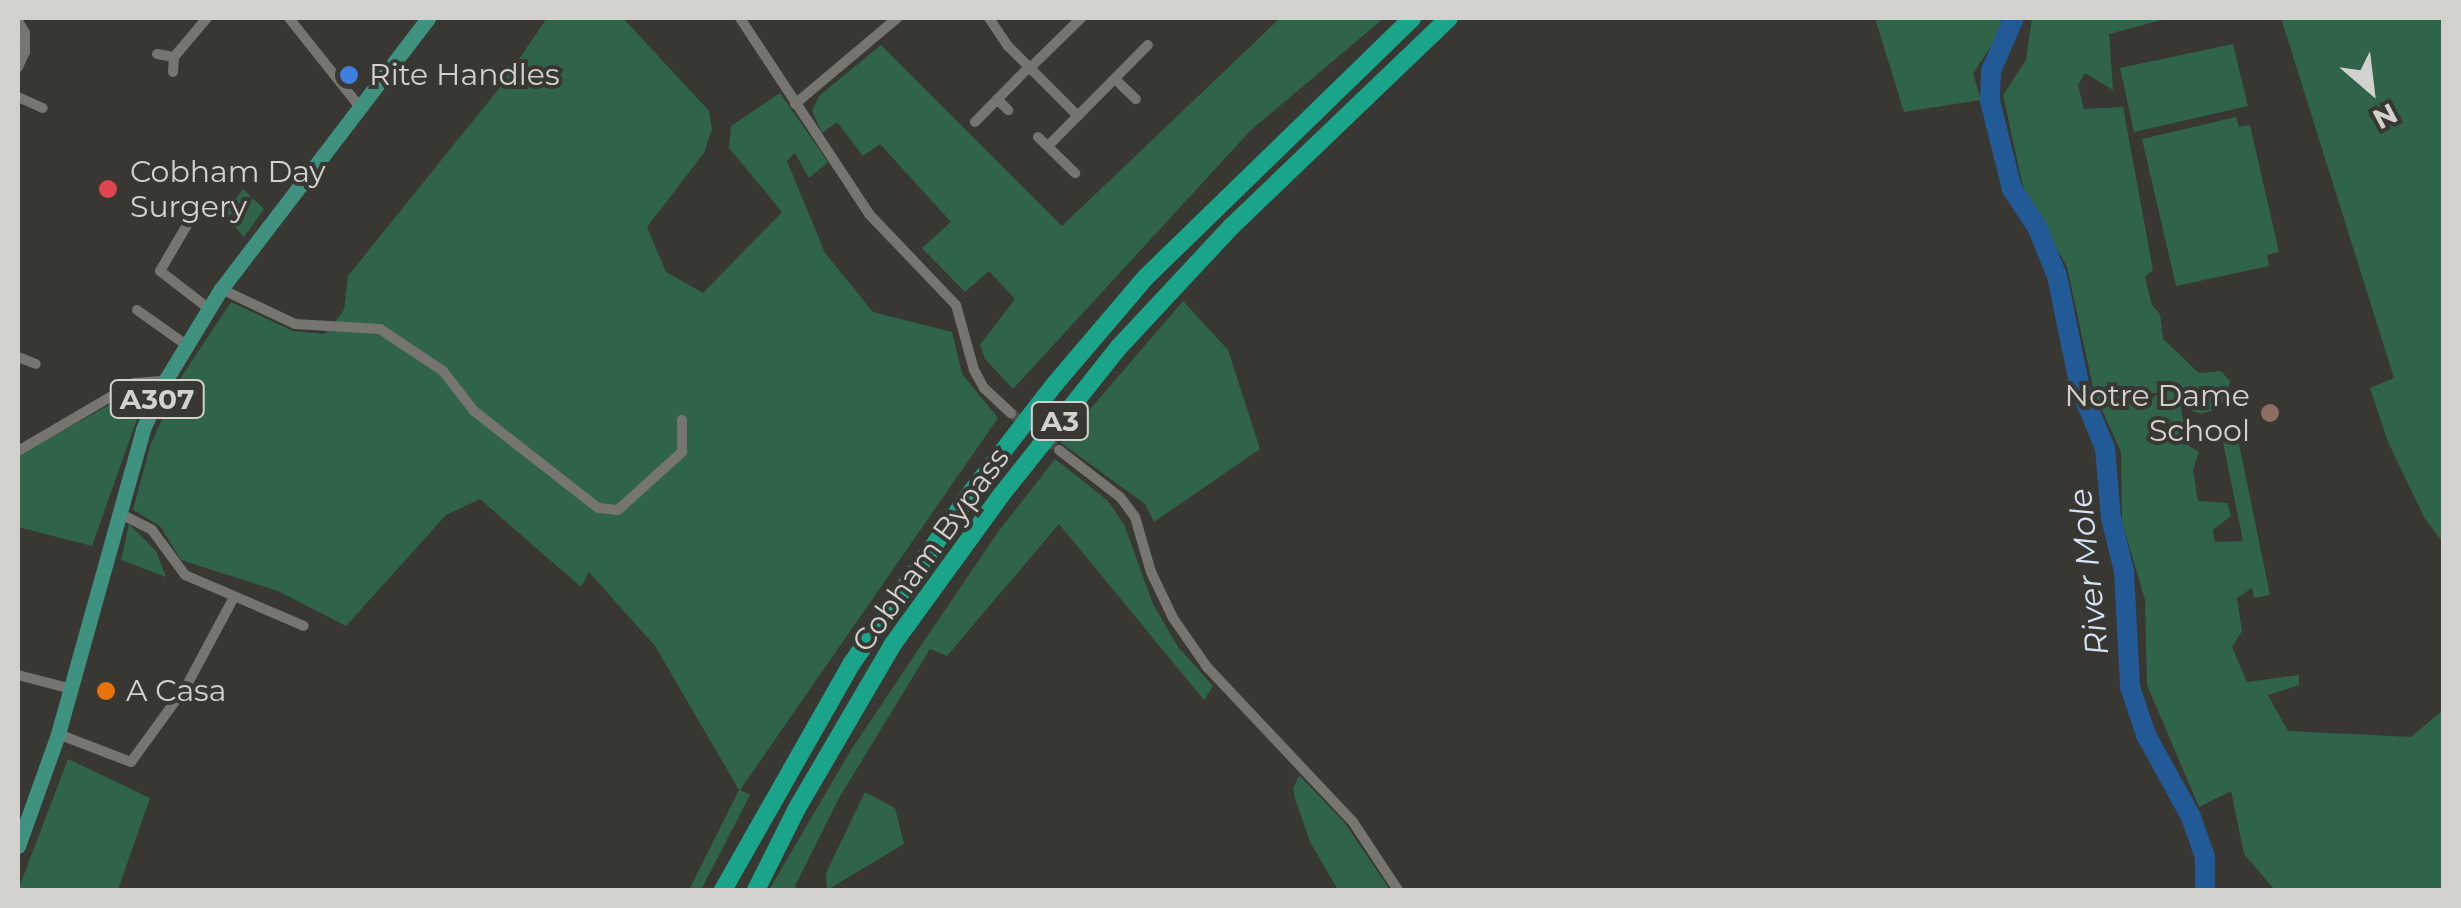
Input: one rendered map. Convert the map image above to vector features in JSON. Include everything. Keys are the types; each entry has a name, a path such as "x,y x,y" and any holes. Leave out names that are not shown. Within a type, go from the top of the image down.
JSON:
{"highway":[{"name":"Cobham Bypass","path":"723,890 852,662 970,494 1054,386 1157,266 1412,18"},
{"name":"Cobham Bypass","path":"756,890 893,644 1037,450 1119,347 1232,226 1449,18"}],"main road":[{"name":"A307","path":"18,846 58,734 143,430 165,381 221,289 428,18"}],"street":[{"path":"173,72 174,57 207,18"},
{"path":"289,18 359,106"},
{"path":"740,18 869,214 956,305 974,370 984,388 1011,413"},
{"path":"795,104 897,18"},
{"path":"989,18 1030,68 1078,116"},
{"path":"974,122 1081,18"},
{"path":"18,21 25,33 25,52 18,66"},
{"path":"1048,146 1148,45"},
{"path":"157,54 174,57"},
{"path":"1115,79 1136,100"},
{"path":"18,97 44,108"},
{"path":"998,99 1008,110"},
{"path":"1038,137 1075,173"},
{"path":"187,225 160,270 208,308"},
{"path":"221,289 294,324 380,330 442,371 474,411 598,508 618,510 682,452 682,420"},
{"path":"137,310 185,344"},
{"path":"18,343 20,357 36,364"},
{"path":"18,451 134,384 165,381"},
{"path":"1059,450 1120,497 1135,517 1151,572 1172,618 1196,651 1353,822 1398,890"},
{"path":"119,512 152,530 185,575 304,626"},
{"path":"58,734 132,762 187,685 234,598"},
{"path":"18,674 68,688"}],"green space":[{"path":"547,18 623,18 709,111 712,129 704,153 647,227 666,272 703,293 782,212 729,148 731,126 780,93 828,162 809,178 795,153 787,161 825,253 873,312 952,332 962,374 998,418 740,790 750,795 701,890 689,890 739,790 655,646 589,572 581,587 480,499 446,515 346,626 278,591 181,560 160,526 133,510 150,446 180,379 231,302 293,331 325,334 344,310 348,276 497,91"},
{"path":"1280,18 1384,18 1251,130 1013,389 985,359 980,345 1015,299 989,271 965,292 922,248 951,222 880,144 863,156 837,122 822,133 812,111 819,96 881,45 1062,226"},
{"path":"1875,18 2001,18 2001,30 1973,74 1981,100 1904,112"},
{"path":"2032,18 2169,18 2109,34 2113,90 2085,73 2078,85 2084,109 2123,107 2153,270 2145,277 2152,305 2160,314 2163,339 2199,373 2221,371 2230,381 2226,399 2214,410 2201,414 2181,406 2186,444 2199,452 2193,470 2198,501 2227,503 2231,516 2213,530 2215,542 2243,541 2223,442 2238,439 2270,595 2254,598 2252,588 2237,598 2242,631 2232,647 2247,682 2299,675 2299,685 2268,695 2288,731 2411,737 2443,710 2443,890 2275,890 2244,854 2231,791 2199,807 2147,685 2145,600 2122,521 2121,452 2094,392 2067,267 2023,187 2003,95 2026,60"},
{"path":"2281,18 2443,18 2443,543 2424,517 2388,442 2370,388 2394,378"},
{"path":"2233,44 2248,106 2134,132 2120,68"},
{"path":"2236,117 2239,127 2250,125 2279,252 2267,255 2269,266 2176,286 2142,139"},
{"path":"243,189 264,209 244,237 219,209 226,212"},
{"path":"1183,301 1228,350 1260,449 1154,522 1145,504 1061,443"},
{"path":"140,388 144,399 92,546 18,527 18,455"},
{"path":"1055,459 1107,500 1124,524 1153,604 1178,647 1213,686 1204,700 1059,524 947,656 930,649 839,798 795,886 798,890 769,890 851,750 998,532"},
{"path":"129,524 156,551 166,577 121,560"},
{"path":"68,759 150,798 118,890 18,890"},
{"path":"1299,775 1344,822 1390,890 1338,890 1311,844 1296,802 1293,789"},
{"path":"865,792 895,808 904,844 827,890 826,873"}],"waterway":[{"name":"River Mole","path":"2014,18 1991,71 1990,101 2012,189 2037,227 2057,276 2080,388 2105,448 2111,518 2124,571 2130,687 2146,735 2191,817 2205,857 2205,890"}],"tunnel":[{"path":"1011,413 1059,450"}],"place":[{"name":"Rite Handles","path":"349,75"},
{"name":"Cobham Day Surgery","path":"108,189"},
{"name":"Notre Dame School","path":"2270,413"},
{"name":"A Casa","path":"106,691"}]}
